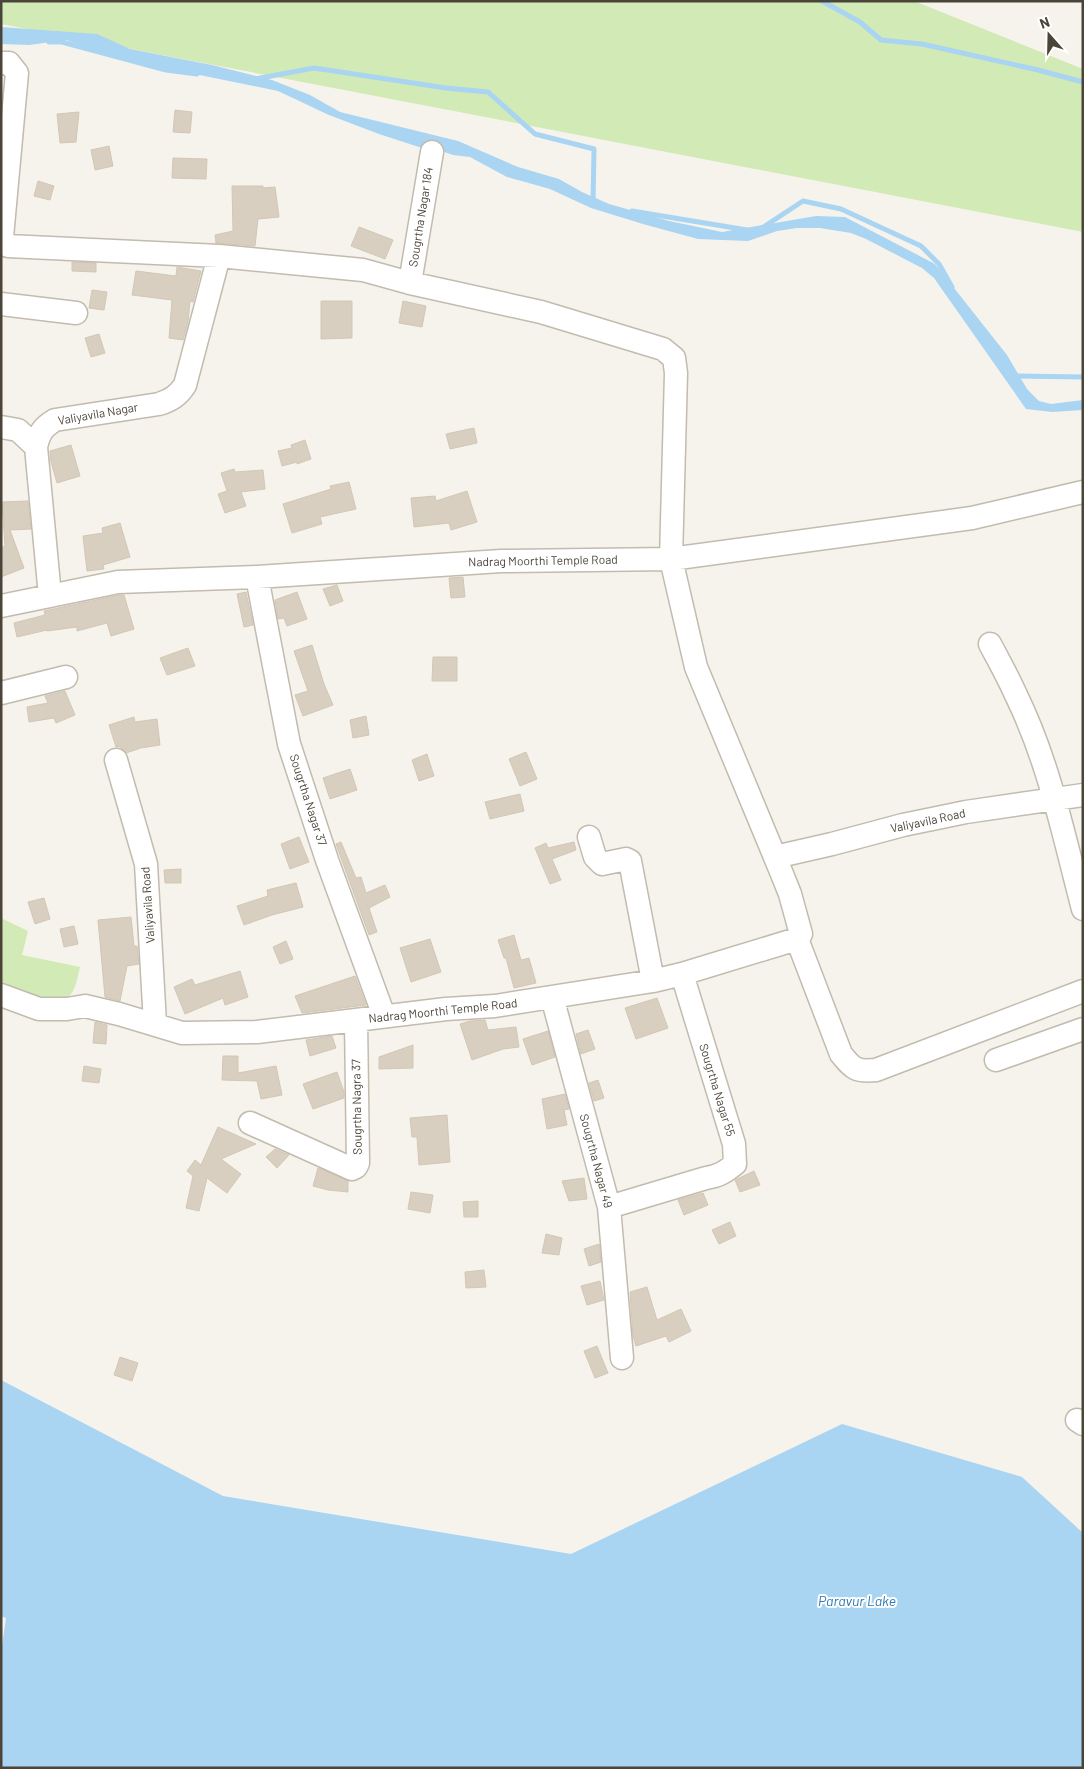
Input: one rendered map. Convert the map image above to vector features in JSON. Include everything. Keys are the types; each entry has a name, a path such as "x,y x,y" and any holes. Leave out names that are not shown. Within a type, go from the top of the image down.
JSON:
{"street":[{"path":"9,68 2,237 8,246 219,256 363,270 410,283 541,312 663,349 674,358 676,373 671,559 696,667 790,894 799,927 800,934 797,939 841,1054 852,1067 863,1072 876,1070 1083,990"},
{"name":"Sougrtha Nagar 184","path":"410,283 432,152"},
{"name":"Valiyavila Nagar","path":"36,447 38,435 45,426 55,420 158,404 178,395 185,385 219,256"},
{"path":"1,304 76,313"},
{"path":"1,427 18,430 36,447 50,596"},
{"name":"Nadrag Moorthi Temple Road","path":"1,606 118,582 257,576 501,561 671,559 972,518 1083,492"},
{"name":"Sougrtha Nagar 37","path":"257,576 289,744 327,860 384,1016"},
{"path":"990,644 1020,703 1039,753 1054,798 1083,909"},
{"path":"1,694 66,676"},
{"name":"Valiyavila Road","path":"116,760 146,864 155,1024"},
{"name":"Valiyavila Road","path":"775,857 903,825 1054,798 1083,795"},
{"path":"589,837 595,857 602,864 626,859 630,861 653,981"},
{"name":"Nadrag Moorthi Temple Road","path":"1,995 39,1009 85,1006 182,1033 257,1032 446,1009 495,1006 653,981 797,939"},
{"name":"Sougrtha Nagar 55","path":"609,1207 715,1177 724,1173 735,1164 734,1144 682,974"},
{"name":"Sougrtha Nagar 49","path":"552,997 609,1207 622,1358"},
{"name":"Sougrtha Nagra 37","path":"250,1124 352,1169 356,1167 358,1163 356,1020"},
{"path":"996,1060 1083,1029"}],"green space":[{"path":"1,1 914,1 1083,69 1083,232 1,24"},
{"path":"1,918 28,931 22,955 80,967 76,985 71,994 64,1000 55,1003 37,1001 1,986"}],"water":[{"path":"1,27 97,34 130,49 212,65 272,80 310,95 340,112 458,141 518,167 559,179 609,204 669,221 722,232 816,216 845,217 935,264 1007,355 1027,389 1039,401 1051,404 1083,400 1083,410 1052,412 1026,409 934,278 922,268 851,233 820,228 797,228 777,231 748,241 698,239 591,208 550,189 507,177 470,157 453,155 427,146 422,148 379,134 329,115 278,91 131,61 66,40 29,45 1,44"},
{"name":"Paravur Lake","path":"1,1380 223,1496 571,1554 842,1424 1022,1477 1083,1533 1083,1768 1,1768 1,1653 6,1618 1,1616"}],"building":[{"path":"175,110 192,112 190,133 173,132"},
{"path":"79,112 76,142 60,143 57,114"},
{"path":"109,146 113,166 95,170 91,150"},
{"path":"173,158 207,159 206,179 172,178"},
{"path":"38,181 54,186 50,200 34,196"},
{"path":"232,186 275,187 279,217 258,219 255,246 216,243 215,235 233,231"},
{"path":"359,227 393,240 385,259 351,246"},
{"path":"72,262 96,263 96,272 72,271"},
{"path":"177,267 201,271 193,302 190,301 188,322 183,340 169,338 172,300 132,295 136,271 176,276"},
{"path":"92,290 107,292 104,310 89,308"},
{"path":"321,301 352,301 352,338 321,339"},
{"path":"403,301 426,306 422,327 399,323"},
{"path":"99,334 105,353 91,357 85,338"},
{"path":"474,428 477,443 450,449 446,434"},
{"path":"305,440 311,459 297,464 297,462 282,466 278,451 292,448 291,445"},
{"path":"71,445 80,476 57,483 50,451"},
{"path":"234,469 235,472 263,470 265,489 241,492 246,506 225,513 218,494 227,491 221,473"},
{"path":"349,482 356,509 320,517 322,524 292,533 283,504 331,489 330,486"},
{"path":"467,491 477,522 451,530 449,523 414,527 411,498 435,496 436,501"},
{"path":"28,501 31,529 10,530 24,568 1,577 1,548 5,546 2,502"},
{"path":"120,523 130,557 103,565 104,569 87,571 83,536 103,533 102,528"},
{"path":"463,577 465,597 451,598 449,578"},
{"path":"337,585 343,601 330,606 323,589"},
{"path":"246,592 253,625 244,627 237,594"},
{"path":"297,592 307,619 287,626 284,618 278,619 275,600"},
{"path":"124,595 134,629 111,636 107,623 77,631 77,627 47,630 17,637 14,623 45,615 44,611"},
{"path":"312,645 324,684 333,705 303,716 295,695 308,691 294,651"},
{"path":"188,648 195,666 167,675 160,658"},
{"path":"433,657 457,657 457,681 432,681"},
{"path":"65,691 75,715 56,723 54,718 29,722 27,707 48,703 45,696"},
{"path":"366,716 369,735 353,738 350,720"},
{"path":"134,717 135,722 157,719 160,745 126,753 120,747 116,747 109,725"},
{"path":"526,752 537,779 520,786 509,759"},
{"path":"427,754 434,776 419,781 412,760"},
{"path":"350,769 357,790 330,799 323,778"},
{"path":"520,794 524,811 490,819 485,802"},
{"path":"299,837 309,862 290,869 281,844"},
{"path":"341,842 356,878 361,877 366,893 385,885 390,897 369,908 377,932 369,935 336,844"},
{"path":"574,842 576,850 552,859 561,880 550,884 535,848 546,843 548,848"},
{"path":"181,869 181,883 165,883 164,870"},
{"path":"296,883 303,907 244,925 237,906 268,896 267,890"},
{"path":"44,898 50,919 35,924 28,902"},
{"path":"131,917 134,946 137,946 139,964 127,966 120,1001 105,997 98,920"},
{"path":"74,926 78,944 64,947 60,929"},
{"path":"514,935 521,960 529,958 536,983 514,988 506,958 504,958 498,940"},
{"path":"430,939 441,972 411,982 400,948"},
{"path":"286,941 293,959 280,964 273,947"},
{"path":"240,971 248,997 225,1005 223,998 185,1014 174,987 192,979 195,985"},
{"path":"355,976 366,1005 302,1013 295,996"},
{"path":"657,998 668,1028 636,1039 625,1008"},
{"path":"485,1020 488,1030 516,1027 519,1047 503,1049 472,1060 460,1024"},
{"path":"95,1022 107,1025 106,1044 93,1043"},
{"path":"588,1030 595,1049 581,1054 576,1034"},
{"path":"548,1031 555,1057 532,1065 523,1039"},
{"path":"332,1036 336,1048 310,1056 306,1040"},
{"path":"413,1045 413,1068 379,1069 379,1057"},
{"path":"223,1056 238,1056 238,1073 276,1066 282,1095 261,1099 257,1081 222,1080"},
{"path":"84,1066 101,1069 99,1083 82,1081"},
{"path":"337,1072 344,1092 344,1098 313,1109 303,1084"},
{"path":"598,1080 604,1098 594,1101 589,1083"},
{"path":"565,1094 569,1109 564,1110 567,1125 547,1129 542,1099"},
{"path":"447,1115 450,1162 419,1165 417,1137 412,1137 410,1118"},
{"path":"218,1127 256,1144 221,1159 241,1174 227,1193 207,1178 199,1211 186,1208 193,1176 187,1171 195,1160 201,1165"},
{"path":"275,1149 289,1155 277,1168 266,1157"},
{"path":"318,1168 348,1181 348,1192 313,1186"},
{"path":"754,1171 760,1185 740,1192 735,1180"},
{"path":"584,1178 587,1199 569,1201 562,1181"},
{"path":"411,1192 433,1195 430,1213 408,1209"},
{"path":"703,1193 708,1205 684,1215 678,1200"},
{"path":"478,1201 478,1217 464,1217 463,1202"},
{"path":"730,1222 736,1236 719,1244 712,1230"},
{"path":"546,1234 562,1238 559,1255 542,1253"},
{"path":"599,1244 601,1262 589,1266 584,1249"},
{"path":"484,1270 486,1287 466,1288 465,1272"},
{"path":"600,1281 604,1300 587,1305 581,1286"},
{"path":"647,1287 657,1320 681,1309 691,1331 669,1342 666,1336 636,1346 633,1336 630,1292"},
{"path":"597,1346 608,1373 595,1378 584,1351"},
{"path":"120,1357 138,1363 132,1381 114,1375"}],"waterway":[{"path":"822,1 860,22 881,40 922,44 1083,82"},
{"path":"49,42 62,42 166,70 197,74"},
{"path":"255,79 314,68 446,88 488,92 535,134 594,149 593,203"},
{"path":"762,228 803,201 841,209 921,246 939,264 952,287"},
{"path":"632,211 747,230"},
{"path":"1014,376 1083,377"}]}
